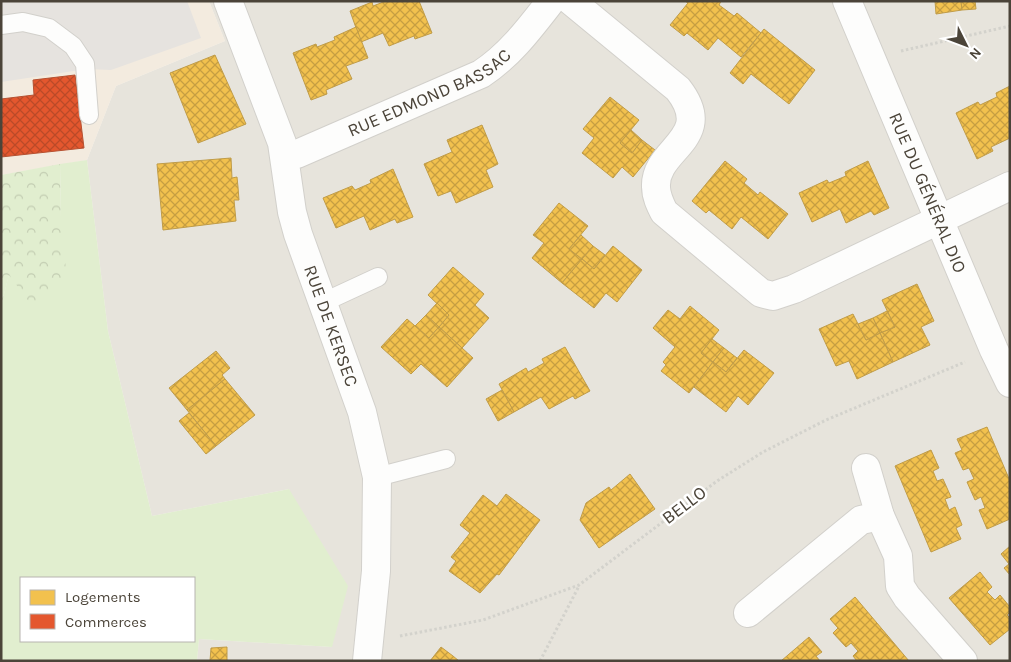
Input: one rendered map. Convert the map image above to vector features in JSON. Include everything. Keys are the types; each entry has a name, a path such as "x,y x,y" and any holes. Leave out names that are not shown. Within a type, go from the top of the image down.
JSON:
{"street":[{"name":"RUE DE KERSEC","path":"228,1 276,123 285,156 296,226 362,412 377,477 376,571 369,648"},
{"name":"RUE EDMOND BASSAC","path":"285,156 297,154 482,74 517,43 551,1"},
{"path":"571,1 678,89 686,99 691,110 691,120 686,133 658,172 656,186 658,200 664,212 761,293 772,296 794,288 1010,186"},
{"name":"RUE DU GÉNÉRAL DIO","path":"847,1 994,350 1010,383"},
{"path":"866,468 880,516 898,556 900,586 907,597 963,661"},
{"path":"748,613 861,520 880,516"}],"lane":[{"path":"1,24 23,22 49,28 73,46 85,64 89,115"},
{"path":"324,302 378,277"},
{"path":"377,477 446,459"}],"path":[{"path":"871,57 1010,26"},
{"name":"BELLO","path":"369,648 408,636 483,620 579,585 716,480 763,452 826,420 994,350"},
{"path":"540,661 579,585"}],"shaded area":[{"path":"1,1 209,1 225,41 116,86 87,160 1,175"},
{"path":"1,1 187,1 201,38 111,70 87,69 1,82"},
{"path":"209,1 1010,1 1010,661 197,661 199,639 332,647 289,489 152,516 108,331 87,160 116,86 225,41"}],"green space":[{"path":"87,160 108,331 152,516 289,489 348,586 332,647 199,639 197,661 1,661 1,306 9,274 61,217 60,164"},
{"path":"60,164 61,217 67,281 33,307 9,275 1,306 1,175"}],"building: Logements":[{"path":"386,1 419,1 432,33 415,39 414,36 389,46 383,33 361,42 350,11 372,2 373,6"},
{"path":"685,1 721,1 719,5 734,16 737,13 761,33 741,57 718,38 708,50 687,33 684,36 670,25 688,3"},
{"path":"935,1 961,1 962,10 936,14"},
{"path":"961,1 975,1 976,9 962,10"},
{"path":"356,27 368,58 346,66 352,79 326,90 327,94 311,100 293,53 316,44 317,47 335,40 334,37"},
{"path":"764,29 815,70 789,104 751,74 743,84 730,73"},
{"path":"215,55 246,124 198,143 170,73"},
{"path":"1010,86 1010,138 991,147 993,151 977,159 956,113 978,102 980,105 997,97 996,93"},
{"path":"610,97 639,120 620,143 632,153 642,140 655,150 633,177 622,167 613,178 582,153 594,138 583,129"},
{"path":"482,125 498,164 486,170 493,187 456,203 451,191 438,196 424,164 452,152 447,140"},
{"path":"631,130 642,140 632,153 620,143"},
{"path":"231,158 232,178 237,177 238,187 239,200 234,200 236,221 163,230 157,164"},
{"path":"725,161 747,179 744,183 758,195 760,192 788,214 768,239 741,217 732,229 709,210 706,213 692,201"},
{"path":"868,161 889,208 874,215 871,211 846,223 840,209 812,222 799,193 827,180 829,183 846,176 845,172"},
{"path":"393,169 413,217 397,223 395,219 370,230 364,216 336,228 323,198 352,186 355,190 371,183 370,180"},
{"path":"559,203 588,226 569,249 582,259 562,283 532,258 544,243 533,235"},
{"path":"581,235 593,246 582,259 569,249"},
{"path":"593,246 605,255 594,269 582,259"},
{"path":"613,246 642,270 617,302 606,293 594,308 562,283 582,259 594,269"},
{"path":"453,267 484,294 475,305 489,318 462,348 439,327 449,315 428,295"},
{"path":"917,284 934,321 921,327 930,345 893,362 880,333 895,327 882,300"},
{"path":"437,303 449,315 439,327 426,315"},
{"path":"690,306 719,330 701,353 713,362 689,393 661,371 666,365 663,362 675,347 653,328 668,310 680,319"},
{"path":"887,311 895,327 880,333 873,318"},
{"path":"853,314 866,340 880,333 893,362 857,379 849,361 836,366 819,329"},
{"path":"426,315 439,327 429,338 415,326"},
{"path":"873,318 880,333 866,340 858,324"},
{"path":"407,319 429,338 439,327 473,358 447,387 421,364 411,374 381,347"},
{"path":"712,339 724,348 713,362 701,353"},
{"path":"565,347 590,391 575,399 573,396 549,409 541,397 514,412 499,384 526,368 528,372 544,363 542,359"},
{"path":"724,348 737,358 726,372 713,362"},
{"path":"744,350 774,373 748,405 738,396 726,412 694,387 713,362 726,372"},
{"path":"216,351 230,368 222,375 225,379 187,410 169,388"},
{"path":"225,379 255,415 216,446 187,410"},
{"path":"502,390 514,412 498,421 486,399"},
{"path":"189,413 216,446 206,454 179,421"},
{"path":"987,427 1010,481 1010,519 987,529 979,510 985,508 981,497 975,500 967,482 974,479 969,468 963,470 955,453 962,450 957,439"},
{"path":"931,450 939,468 933,471 937,481 943,479 951,497 945,499 949,510 955,507 962,525 956,528 961,539 931,552 895,466"},
{"path":"630,474 655,509 599,548 580,520 586,503 609,487 611,490"},
{"path":"506,494 540,520 499,575 497,574 480,593 449,571 456,561 451,557 470,533 460,525 483,495 497,506"},
{"path":"1010,546 1010,575 1004,568 1009,564 1001,554"},
{"path":"980,572 992,587 987,592 995,600 1000,595 1010,607 1010,612 1007,615 1010,618 1010,629 990,645 949,598"},
{"path":"855,597 909,661 857,661 853,656 858,651 851,643 846,647 833,633 838,628 830,619"},
{"path":"809,637 822,652 816,656 820,661 781,661"},
{"path":"227,647 227,661 210,661 211,648"},
{"path":"441,647 453,656 459,661 430,661"}],"building: Commerces":[{"path":"75,75 84,148 1,157 1,99 34,95 33,80"}]}
